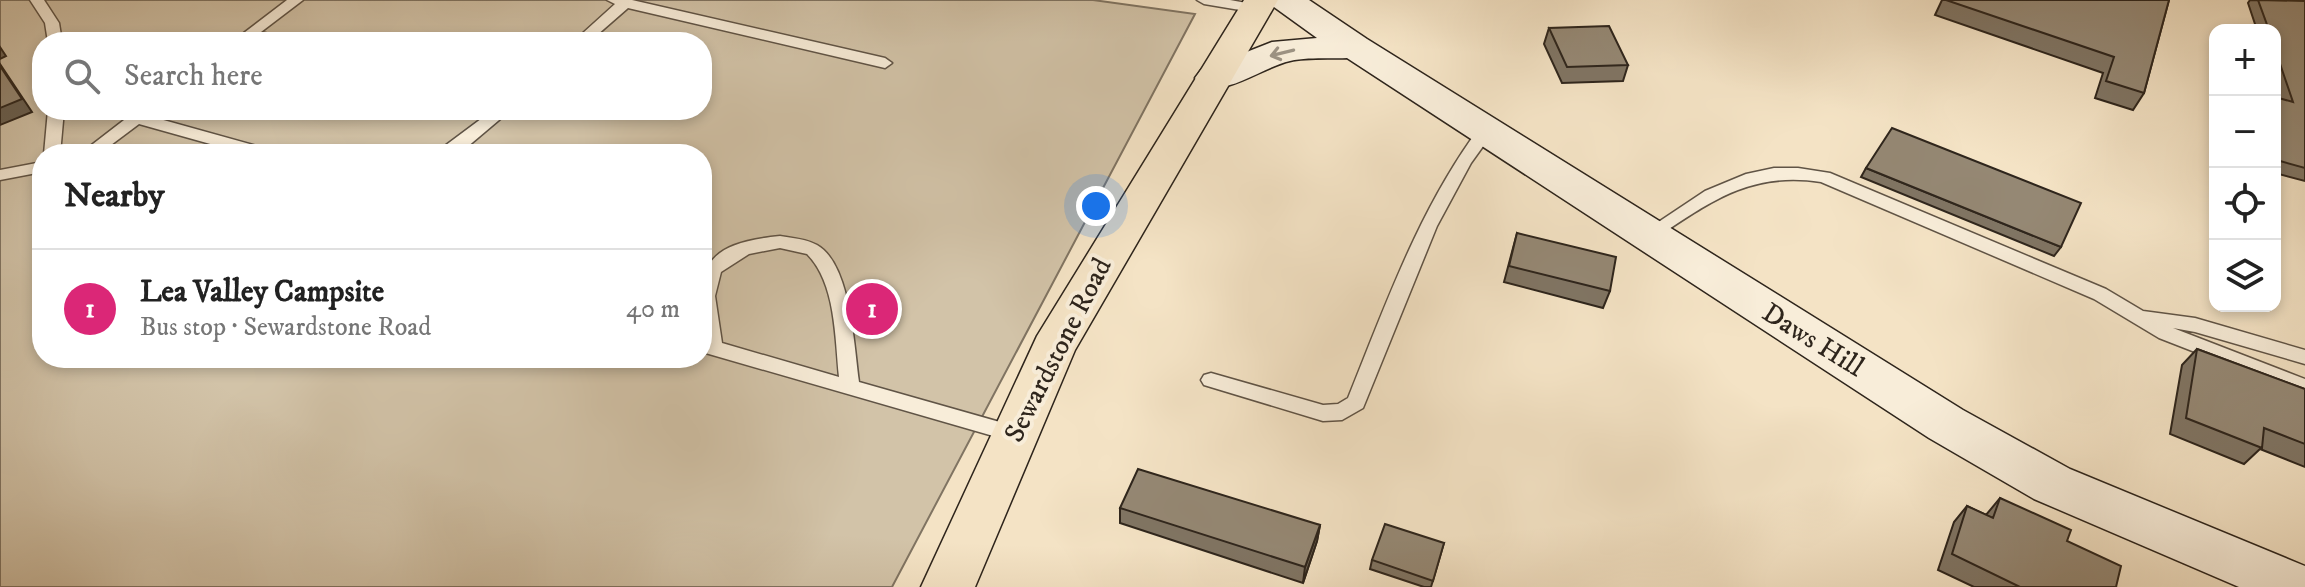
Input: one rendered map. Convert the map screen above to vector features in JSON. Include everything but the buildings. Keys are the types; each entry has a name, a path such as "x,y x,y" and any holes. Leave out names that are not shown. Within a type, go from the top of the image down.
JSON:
{"main road":[{"name":"Sewardstone Road","path":"948,587 1053,348 1214,78 1268,3"}],"street":[{"name":"Daws Hill","path":"1268,3 1354,47 1946,424 2052,484 2297,587"},
{"path":"1214,78 1285,50 1354,47"}],"lane":[{"path":"37,0 52,23 53,32"},
{"path":"252,32 296,0"},
{"path":"1204,0 1268,3"},
{"path":"590,32 620,1 885,63"},
{"path":"53,144 55,120"},
{"path":"102,144 134,120"},
{"path":"160,120 234,144"},
{"path":"460,144 490,120"},
{"path":"1211,380 1323,413 1342,412 1356,403 1439,200 1463,159 1486,131"},
{"path":"0,175 32,169"},
{"path":"1648,235 1718,190 1768,173 1784,170 1805,172 1863,192 2086,288 2166,333 2305,387"},
{"path":"712,272 720,260 742,249 782,241 809,246 823,259 834,291 850,386"},
{"path":"2136,315 2195,325 2305,357"},
{"path":"712,347 1014,434"}],"shaded area":[{"path":"0,0 1093,0 1195,14 892,587 0,587"}],"place":[{"name":"Lea Valley Campsite","path":"872,309"}]}
